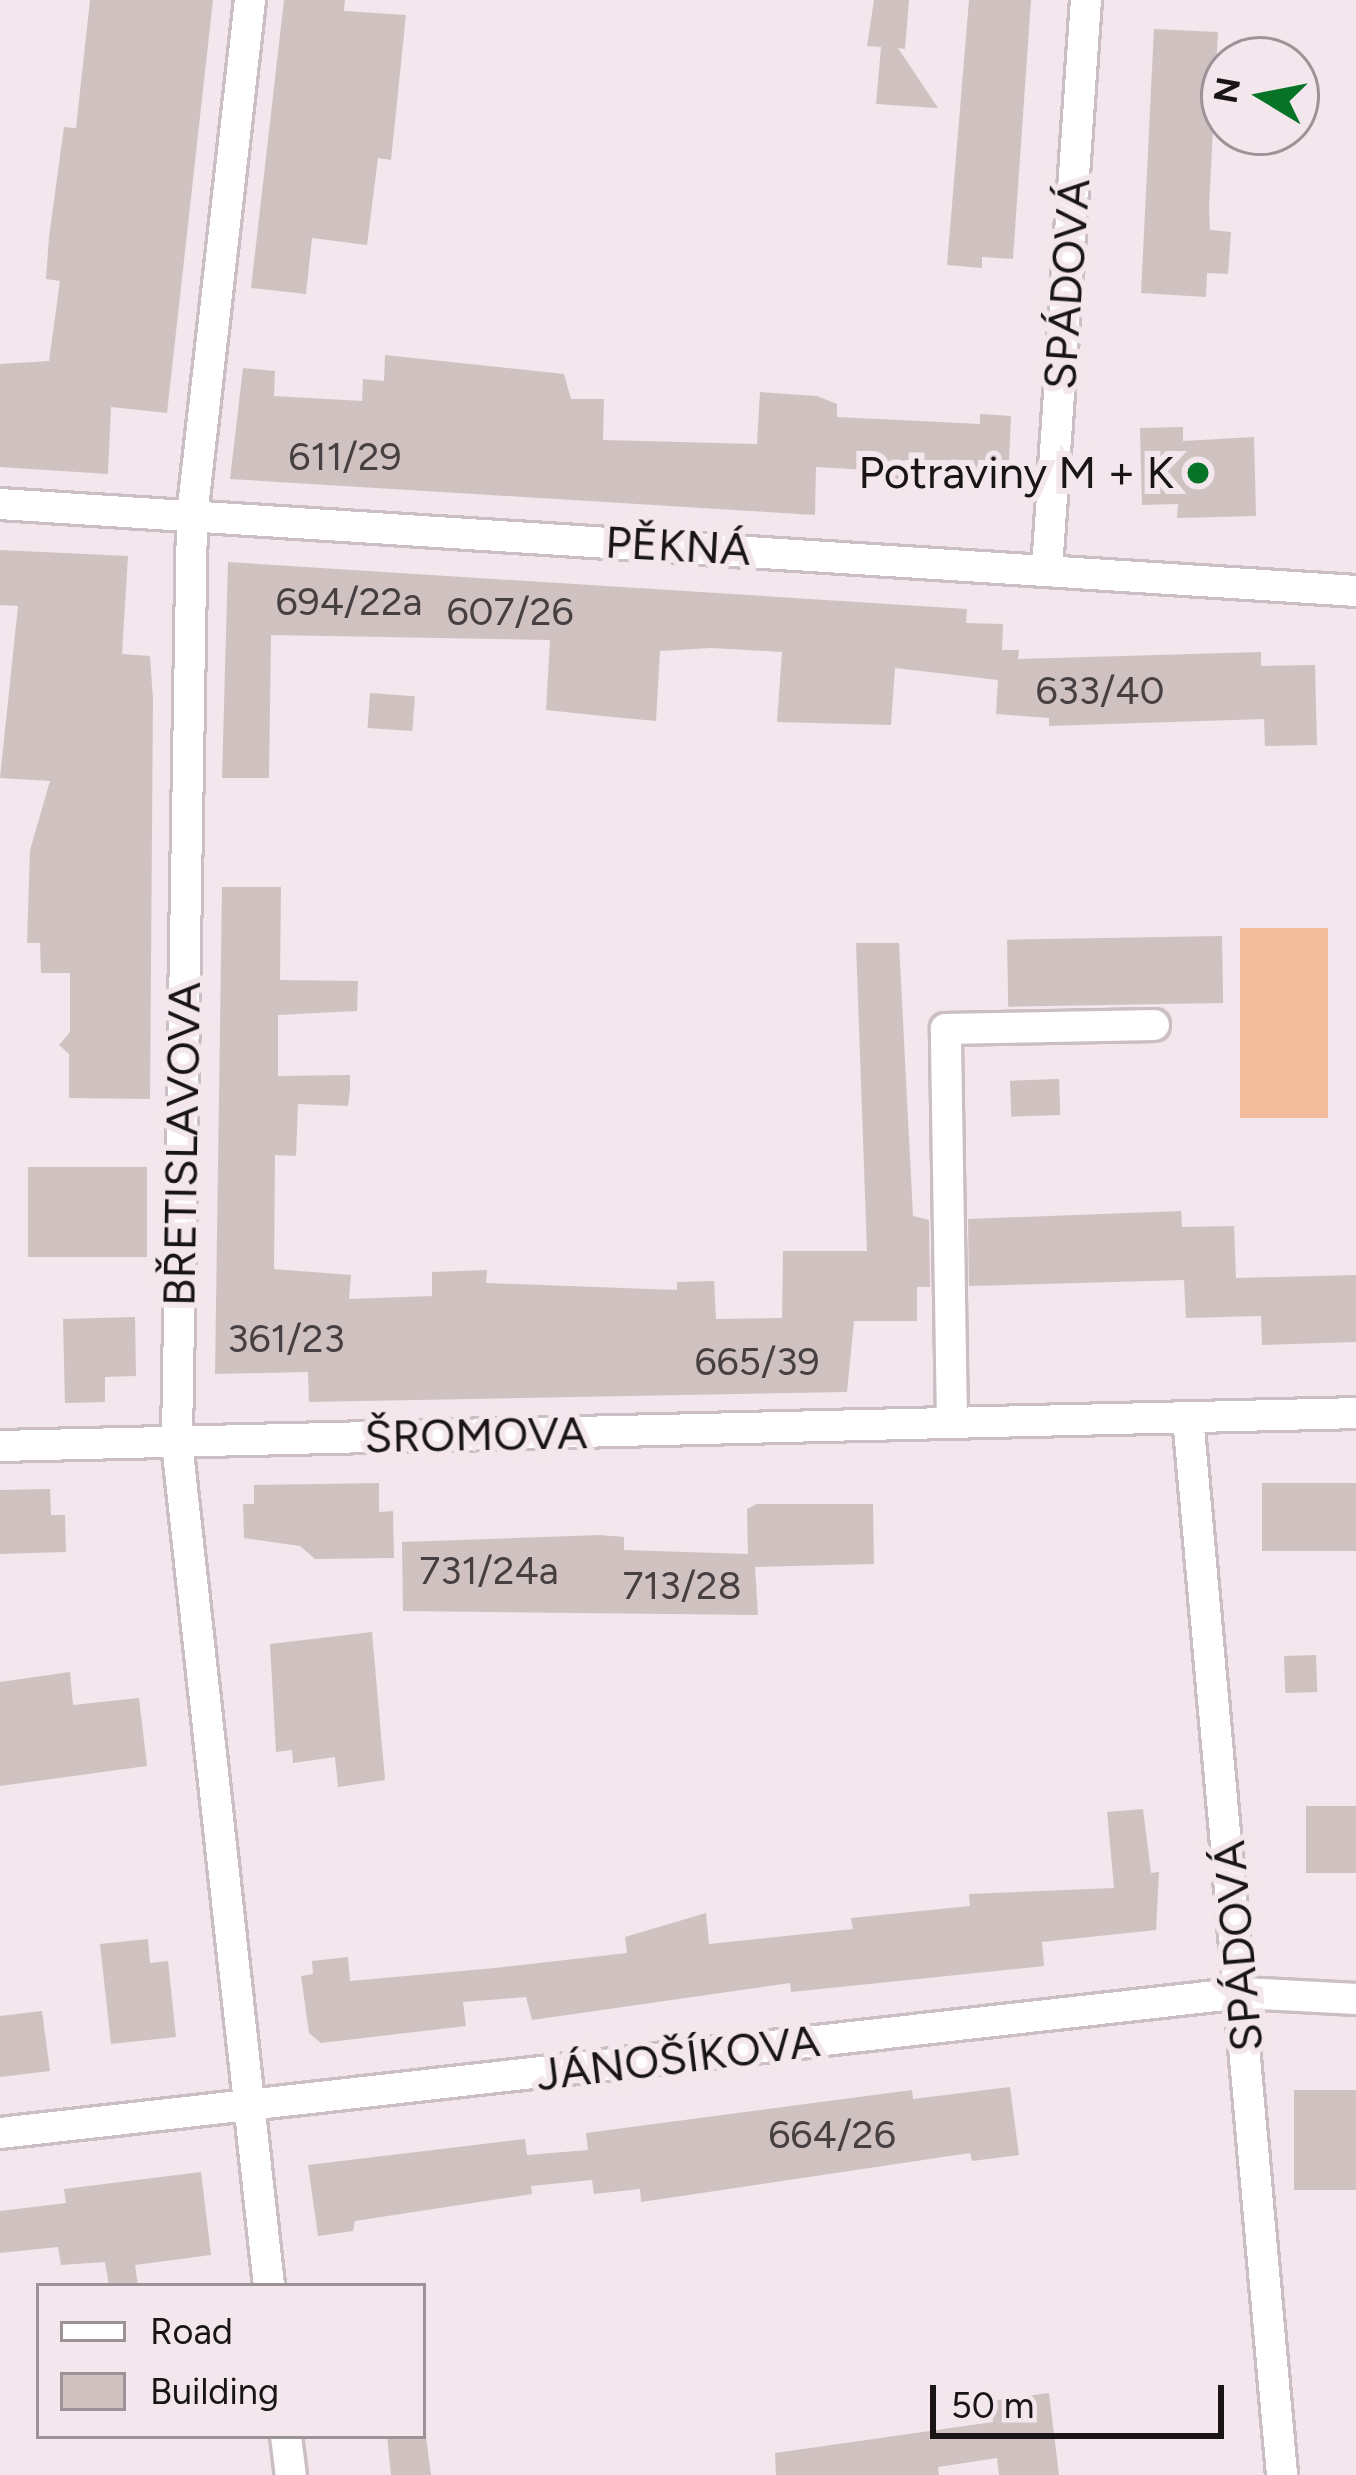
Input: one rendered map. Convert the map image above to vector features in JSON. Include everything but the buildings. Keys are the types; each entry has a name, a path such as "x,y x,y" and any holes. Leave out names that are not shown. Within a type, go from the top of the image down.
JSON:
{"street":[{"name":"BŘETISLAVOVA","path":"250,0 192,516 177,1443 268,2283"},
{"name":"SPÁDOVÁ","path":"1047,569 1086,0"},
{"name":"PĚKNÁ","path":"0,504 1356,591"},
{"path":"952,1424 946,1030 1154,1025"},
{"name":"ŠROMOVA","path":"0,1446 1356,1412"},
{"name":"SPÁDOVÁ","path":"1188,1417 1243,1994 1282,2475"},
{"name":"JÁNOŠÍKOVA","path":"0,2133 1243,1994 1356,1999"},
{"path":"286,2439 291,2475"}],"shaded area":[{"path":"1240,928 1328,928 1328,1118 1240,1118"}],"place":[{"name":"Potraviny M + K","path":"1198,473"}]}
